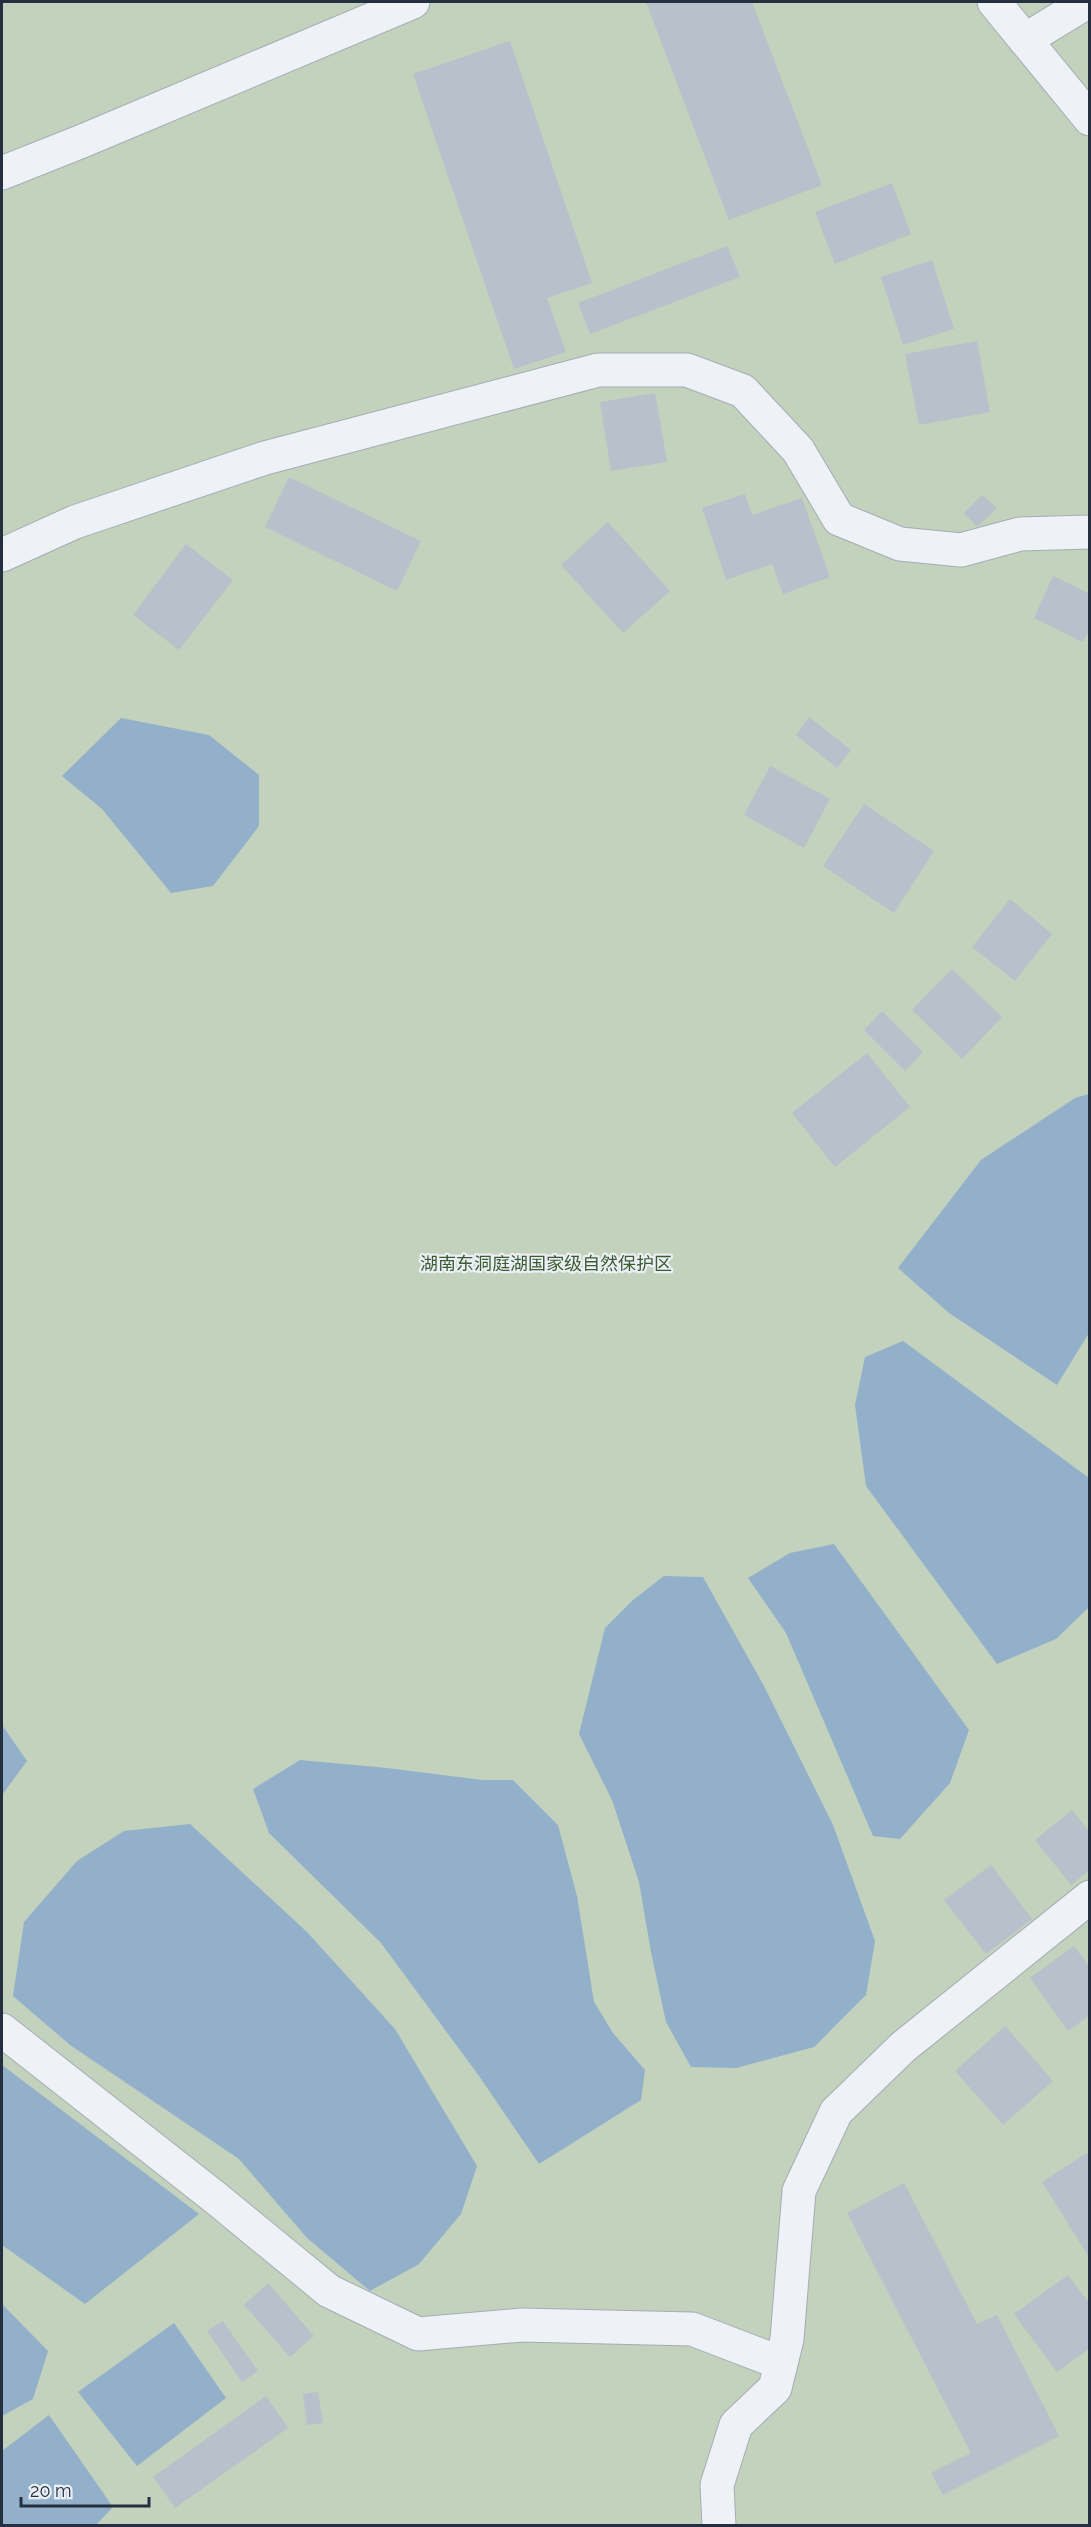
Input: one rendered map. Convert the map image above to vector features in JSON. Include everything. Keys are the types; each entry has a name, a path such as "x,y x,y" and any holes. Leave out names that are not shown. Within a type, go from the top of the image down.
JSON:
{"street":[{"path":"2,173 91,138 413,2"},
{"path":"994,2 1089,119"},
{"path":"1025,40 1087,2"},
{"path":"2,555 75,522 265,458 598,370 687,370 743,391 798,450 839,519 900,544 961,550 1020,534 1089,532"},
{"path":"719,2526 717,2485 736,2425 775,2388 787,2339 799,2191 836,2112 903,2047 1089,1897"},
{"path":"2,2030 217,2199 329,2291 418,2334 522,2325 692,2330 781,2363"}],"green space":[{"name":"湖南东洞庭湖国家级自然保护区","path":"2,2 1089,2 1089,2525 2,2526"}],"water":[{"path":"121,718 209,735 259,775 259,826 213,886 171,893 102,809 62,776"},
{"path":"1089,1094 1089,1333 1057,1385 949,1313 898,1268 981,1160 1075,1098"},
{"path":"903,1341 1089,1478 1089,1607 1056,1639 997,1664 866,1486 855,1405 865,1357"},
{"path":"834,1544 969,1730 950,1783 900,1839 873,1836 786,1633 748,1578 790,1553"},
{"path":"664,1576 703,1577 764,1686 833,1825 875,1941 866,1995 814,2047 736,2068 691,2067 666,2022 639,1882 612,1800 579,1734 605,1628 633,1600"},
{"path":"2,1725 27,1761 2,1795"},
{"path":"300,1760 482,1780 513,1780 558,1825 577,1896 594,2002 613,2033 645,2070 641,2100 539,2164 479,2076 381,1943 269,1833 253,1789"},
{"path":"190,1824 307,1932 395,2029 477,2166 461,2214 419,2264 370,2291 307,2238 239,2159 70,2045 13,1996 24,1922 77,1861 124,1831"},
{"path":"2,2065 199,2214 85,2304 2,2245"},
{"path":"2,2304 48,2351 33,2399 2,2416"},
{"path":"174,2323 226,2398 137,2466 78,2392"},
{"path":"49,2415 113,2507 96,2525 2,2525 2,2451"}],"building":[{"path":"646,2 752,2 822,185 729,220"},
{"path":"510,41 592,283 547,298 566,352 514,369 413,74"},
{"path":"892,183 911,234 835,264 815,212"},
{"path":"727,246 740,277 590,334 578,303"},
{"path":"932,260 954,329 903,345 881,277"},
{"path":"977,341 990,412 919,425 905,354"},
{"path":"655,393 667,462 611,471 600,402"},
{"path":"289,477 421,541 397,591 265,527"},
{"path":"745,494 752,515 802,498 830,577 783,594 772,564 726,580 702,508"},
{"path":"982,495 997,508 977,527 964,513"},
{"path":"608,522 670,591 623,633 561,565"},
{"path":"186,544 233,580 179,650 133,615"},
{"path":"1053,576 1090,594 1090,629 1083,642 1034,618"},
{"path":"809,717 851,750 837,768 796,735"},
{"path":"770,766 830,799 804,848 744,815"},
{"path":"864,804 934,851 894,913 823,866"},
{"path":"1010,899 1052,934 1015,981 972,947"},
{"path":"952,969 1002,1017 962,1059 912,1010"},
{"path":"882,1011 923,1052 905,1071 864,1030"},
{"path":"867,1053 910,1107 835,1167 792,1113"},
{"path":"1072,1810 1090,1832 1090,1870 1071,1885 1035,1840"},
{"path":"991,1865 1032,1919 986,1954 944,1900"},
{"path":"1074,1946 1090,1968 1090,2015 1068,2031 1030,1978"},
{"path":"1005,2026 1053,2081 1003,2125 955,2071"},
{"path":"1087,2153 1090,2157 1090,2259 1042,2182"},
{"path":"904,2183 977,2324 997,2315 1059,2436 943,2495 931,2473 971,2453 847,2213"},
{"path":"1068,2275 1090,2304 1090,2348 1057,2372 1014,2314"},
{"path":"268,2283 314,2336 290,2357 244,2305"},
{"path":"223,2321 258,2371 242,2382 207,2331"},
{"path":"318,2392 323,2423 307,2425 303,2394"},
{"path":"266,2396 288,2428 175,2508 153,2477"}]}
